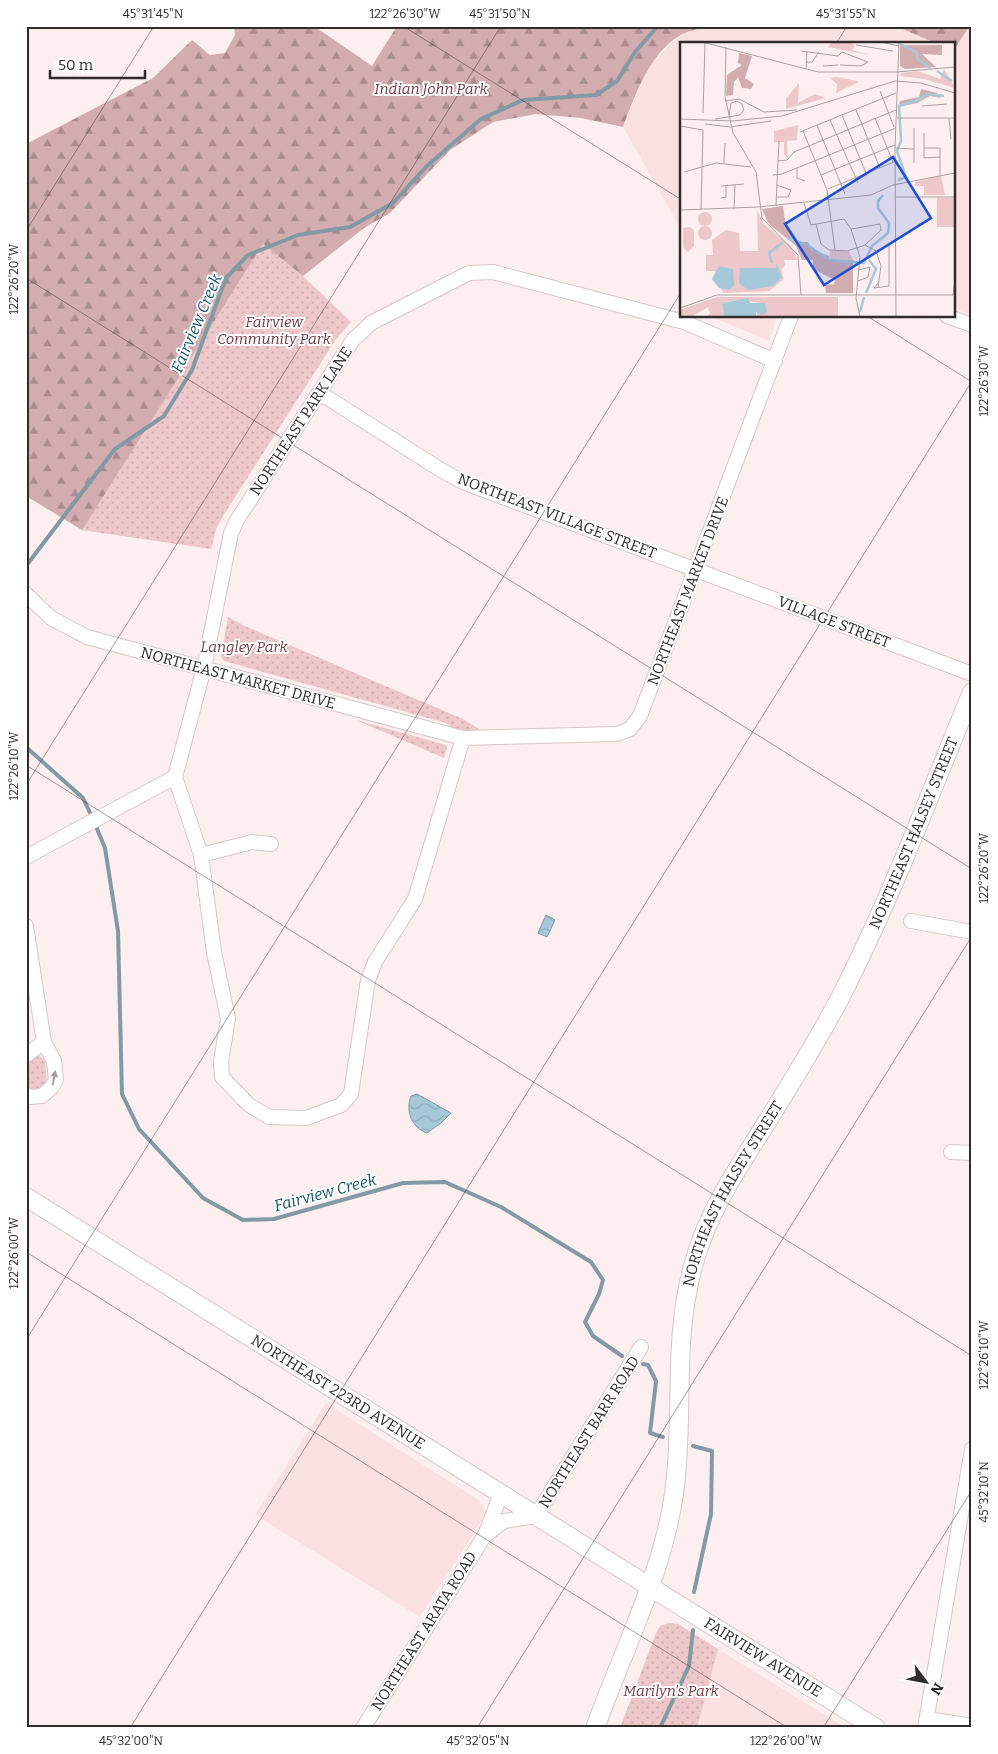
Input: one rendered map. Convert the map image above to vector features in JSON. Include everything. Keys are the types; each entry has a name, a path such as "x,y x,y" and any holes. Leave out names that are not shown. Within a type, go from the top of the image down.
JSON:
{"main road":[{"name":"NORTHEAST HALSEY STREET","path":"595,1728 649,1586 666,1534 674,1487 679,1416 681,1321 688,1286 700,1244 719,1201 805,1060 862,954 972,692"},
{"name":"NORTHEAST 223RD AVENUE","path":"26,1197 649,1586"},
{"name":"FAIRVIEW AVENUE","path":"649,1586 876,1728"}],"street":[{"name":"NORTHEAST PARK LANE","path":"175,777 204,668 231,533 237,520 353,340 371,322 469,273 493,272 684,322 775,361"},
{"name":"NORTHEAST MARKET DRIVE","path":"26,594 50,618 74,632 463,738 487,739 617,734 630,729 640,716 790,318"},
{"path":"953,318 972,324"},
{"name":"NORTHEAST VILLAGE STREET","path":"320,392 463,482 696,570"},
{"name":"VILLAGE STREET","path":"696,570 972,674"},
{"path":"26,857 175,777 200,855 214,952 228,1019 221,1062 222,1077 249,1105 270,1118 306,1118 341,1105 352,1094 368,980 375,962 415,899 463,738"},
{"path":"200,855 252,842 271,844"},
{"path":"911,921 972,932"},
{"path":"26,926 44,1042 54,1061 56,1079 52,1087 42,1096 30,1097 26,1095"},
{"path":"26,1055 44,1042"},
{"path":"951,1152 972,1153"},
{"name":"NORTHEAST BARR ROAD","path":"536,1516 641,1347"},
{"path":"972,1449 966,1520 927,1723 972,1726"},
{"name":"NORTHEAST ARATA ROAD","path":"363,1728 485,1535 501,1494"},
{"name":"NORTHEAST ARATA ROAD","path":"485,1535 504,1521 536,1516"}],"shaded area":[{"path":"709,26 895,26 933,42 680,42 680,227 623,127 647,69 667,47 685,33"},
{"path":"972,27 972,315 956,310 956,47 968,28"},
{"path":"715,318 776,318 769,341"},
{"path":"326,1403 477,1499 482,1505 484,1513 482,1520 420,1617 255,1515"},
{"path":"718,1649 846,1728 697,1728"}],"green space":[{"name":"Indian John Park","path":"234,26 314,26 372,66 397,26 709,26 687,32 664,48 646,73 623,127 581,118 536,114 493,122 450,150 390,213 364,228 303,276 263,244 82,530 26,496 26,144 153,78 192,40 210,55 225,53 235,35"},
{"path":"895,26 972,26 968,28 956,47 956,42 933,42"},
{"name":"Fairview Community Park","path":"263,244 303,276 351,322 336,339 223,516 216,529 211,549 81,530"},
{"name":"Langley Park","path":"228,617 247,627 463,719 479,729 478,732 455,729 446,723 224,661 221,657"},
{"path":"356,720 446,745 444,758"},
{"path":"40,1056 45,1061 47,1082 37,1092 26,1090 26,1063 33,1057"},
{"name":"Marilyn's Park","path":"669,1623 678,1624 718,1649 697,1728 620,1728 656,1633 660,1626"}],"water":[{"path":"546,915 555,920 547,937 538,933"},
{"path":"417,1094 451,1113 427,1133 417,1127 409,1113 411,1096"}],"waterway":[{"name":"Fairview Creek","path":"26,566 115,449 164,416 192,370 226,278 248,255 298,235 350,227 393,203 427,166 481,119 523,100 596,95 617,81 635,52 658,26"},
{"name":"Fairview Creek","path":"26,747 83,798 92,817"},
{"name":"Fairview Creek","path":"95,824 105,848 118,931 122,1094 139,1129 203,1198 243,1220 274,1219 403,1183 445,1182 501,1207 591,1262 603,1280 599,1294 585,1322 593,1336 622,1356"},
{"name":"Fairview Creek","path":"643,1364 648,1365 656,1381 650,1433 663,1437"},
{"name":"Fairview Creek","path":"693,1446 712,1451 711,1514 694,1592"},
{"name":"Fairview Creek","path":"660,1728 689,1666 693,1630"}]}
